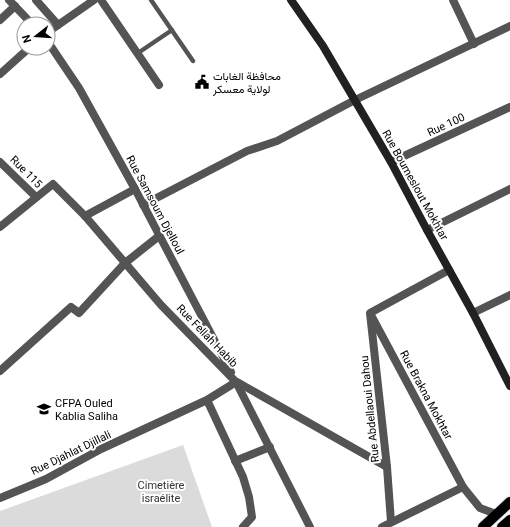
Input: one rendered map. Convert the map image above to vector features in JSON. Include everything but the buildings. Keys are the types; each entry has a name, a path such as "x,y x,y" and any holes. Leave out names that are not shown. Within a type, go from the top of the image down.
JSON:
{"main road":[{"path":"483,527 510,502"},
{"path":"502,527 510,520"}],"street":[{"path":"9,0 24,16"},
{"path":"36,0 58,26 94,0"},
{"path":"101,0 159,85"},
{"name":"Rue Boumeslout Mokhtar","path":"291,0 323,46 391,162 508,377 510,386"},
{"path":"453,0 474,44"},
{"path":"0,20 15,6"},
{"path":"143,205 247,151 276,141 355,100 510,26"},
{"name":"Rue Samsoum Djelloul","path":"56,54 79,88 135,189 236,382"},
{"path":"0,74 20,56"},
{"name":"Rue 100","path":"391,162 510,107"},
{"name":"Rue 115","path":"0,162 36,198"},
{"name":"Rue Fellah Habib","path":"36,198 53,184 85,216 161,304 236,382 310,527"},
{"path":"85,216 135,189"},
{"path":"427,230 510,189"},
{"path":"1,224 36,198"},
{"path":"0,371 71,307 79,313 125,263 159,236"},
{"path":"370,313 449,270"},
{"path":"473,313 510,295"},
{"name":"Rue Abdellaoui Dahou","path":"370,313 388,467"},
{"name":"Rue Brakna Mokhtar","path":"370,313 463,487 480,508 496,514"},
{"name":"Rue Djahlat Djillali","path":"0,498 46,478 101,450 207,400 236,382"},
{"name":"Rue Abdellaoui Dahou","path":"236,382 388,467"},
{"path":"207,400 243,477 249,497 252,517 243,527"},
{"path":"235,461 270,447"},
{"path":"388,467 391,522"},
{"path":"382,527 463,487"}],"lane":[{"path":"151,0 193,61"},
{"path":"138,53 172,30"}],"green space":[{"name":"Cimetière israélite","path":"183,445 212,527 0,527 0,511"}],"place":[{"name":"محافظة الغابات لولاية معسكر","path":"202,82"},
{"name":"CFPA Ouled Kablia Saliha","path":"44,409"}]}
